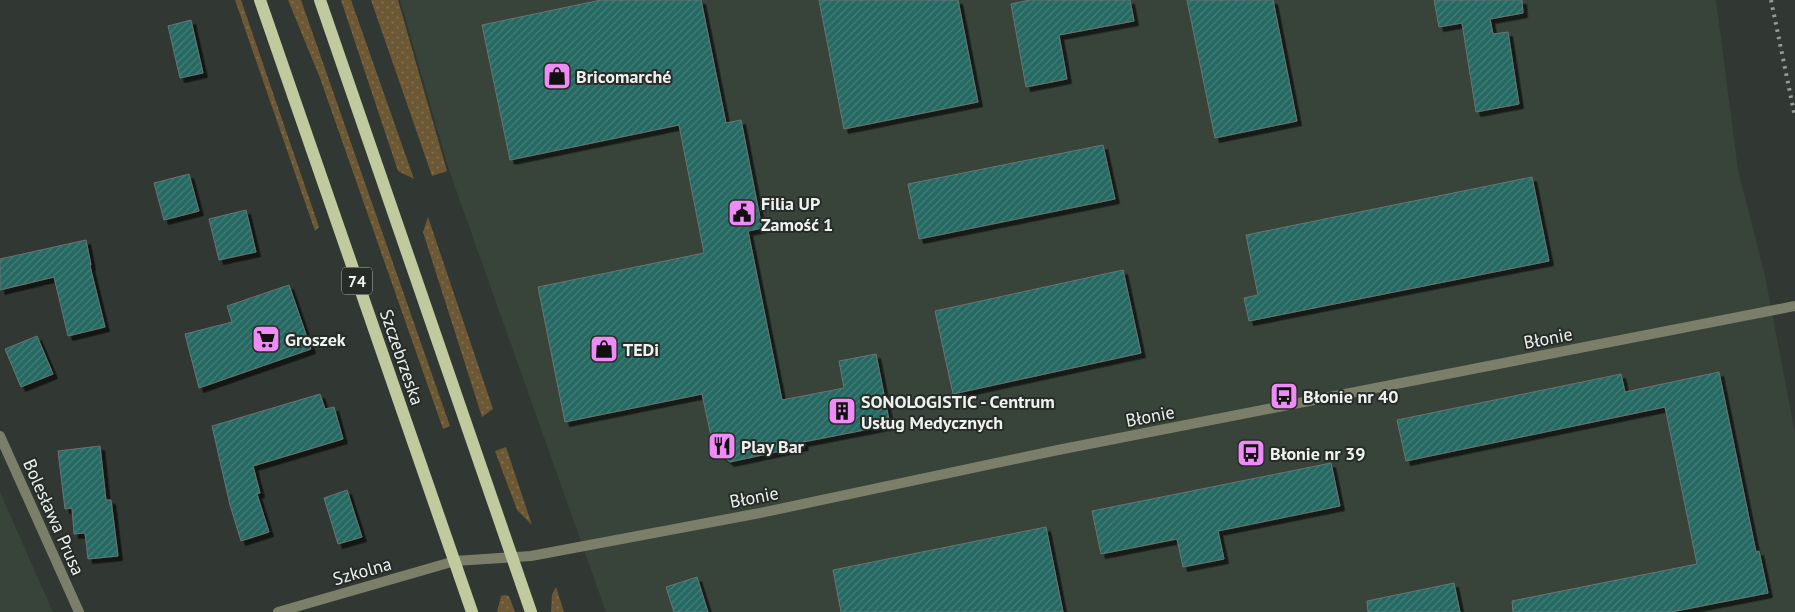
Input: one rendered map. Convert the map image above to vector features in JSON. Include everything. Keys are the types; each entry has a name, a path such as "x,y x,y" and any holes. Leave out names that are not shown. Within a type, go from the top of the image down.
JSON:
{"main road":[{"name":"Szczebrzeska","path":"260,0 472,612"},
{"path":"320,0 531,612"}],"street":[{"name":"Błonie","path":"455,561 560,551 760,513 1067,448 1795,306"},
{"name":"Bolesława Prusa","path":"0,436 79,612"},
{"name":"Szkolna","path":"278,612 455,561"}],"shaded area":[{"path":"235,0 241,0 319,227 315,231"},
{"path":"288,0 301,0 450,426 443,429 320,78"},
{"path":"341,0 351,0 414,179 398,171"},
{"path":"371,0 398,0 447,171 432,176"},
{"path":"400,0 1716,0 1738,170 1765,276 1795,433 1795,612 606,612 449,170"},
{"path":"428,217 493,409 482,417 423,232"},
{"path":"506,447 532,525 517,510 495,451"},
{"path":"0,492 53,612 0,612"},
{"path":"556,587 564,612 551,612 552,595"},
{"path":"501,596 509,596 515,612 497,612"}],"building":[{"path":"601,0 701,0 726,123 741,120 762,228 748,231 782,400 844,388 839,361 876,354 890,425 803,442 804,446 730,462 714,450 702,394 565,422 538,287 704,253 679,125 510,160 482,25"},
{"path":"819,0 958,0 978,102 844,129"},
{"path":"1030,0 1130,0 1134,21 1059,35 1067,79 1026,87 1011,4"},
{"path":"1187,0 1273,0 1297,121 1215,138"},
{"path":"1434,0 1522,0 1523,13 1490,19 1493,34 1508,32 1519,104 1476,112 1462,23 1439,27"},
{"path":"191,20 203,73 180,78 168,26"},
{"path":"1103,145 1115,199 919,239 908,184"},
{"path":"189,174 199,211 164,220 154,183"},
{"path":"1532,177 1549,261 1249,321 1244,298 1258,295 1246,235"},
{"path":"246,210 256,252 219,260 209,219"},
{"path":"86,240 90,266 105,327 68,336 54,277 0,290 0,259"},
{"path":"1123,270 1141,353 953,394 935,311"},
{"path":"289,285 311,349 199,388 185,334 232,322 227,306"},
{"path":"37,336 53,374 21,387 5,349"},
{"path":"1719,372 1756,552 1759,551 1768,593 1671,612 1513,612 1512,601 1697,564 1665,407 1406,461 1397,420 1621,374 1625,392"},
{"path":"320,394 325,409 334,407 343,439 253,466 260,493 257,494 269,532 241,541 230,505 212,426"},
{"path":"100,446 106,500 111,500 118,556 88,559 85,533 74,534 72,508 65,509 58,451"},
{"path":"1331,463 1340,506 1218,531 1224,559 1183,567 1177,539 1101,554 1092,511"},
{"path":"347,490 362,537 338,544 324,498"},
{"path":"1046,527 1063,612 841,612 833,570"},
{"path":"697,577 708,612 674,612 666,587"},
{"path":"1454,583 1460,612 1368,612 1367,601"}],"railway":[{"path":"1771,0 1795,117"}],"place":[{"name":"Bricomarché","path":"557,76"},
{"name":"Filia UP Zamość 1","path":"742,213"},
{"name":"Groszek","path":"266,339"},
{"name":"TEDi","path":"604,349"},
{"name":"Błonie nr 40","path":"1284,396"},
{"name":"SONOLOGISTIC - Centrum Usług Medycznych","path":"842,411"},
{"name":"Play Bar","path":"722,446"},
{"name":"Błonie nr 39","path":"1251,453"}]}
